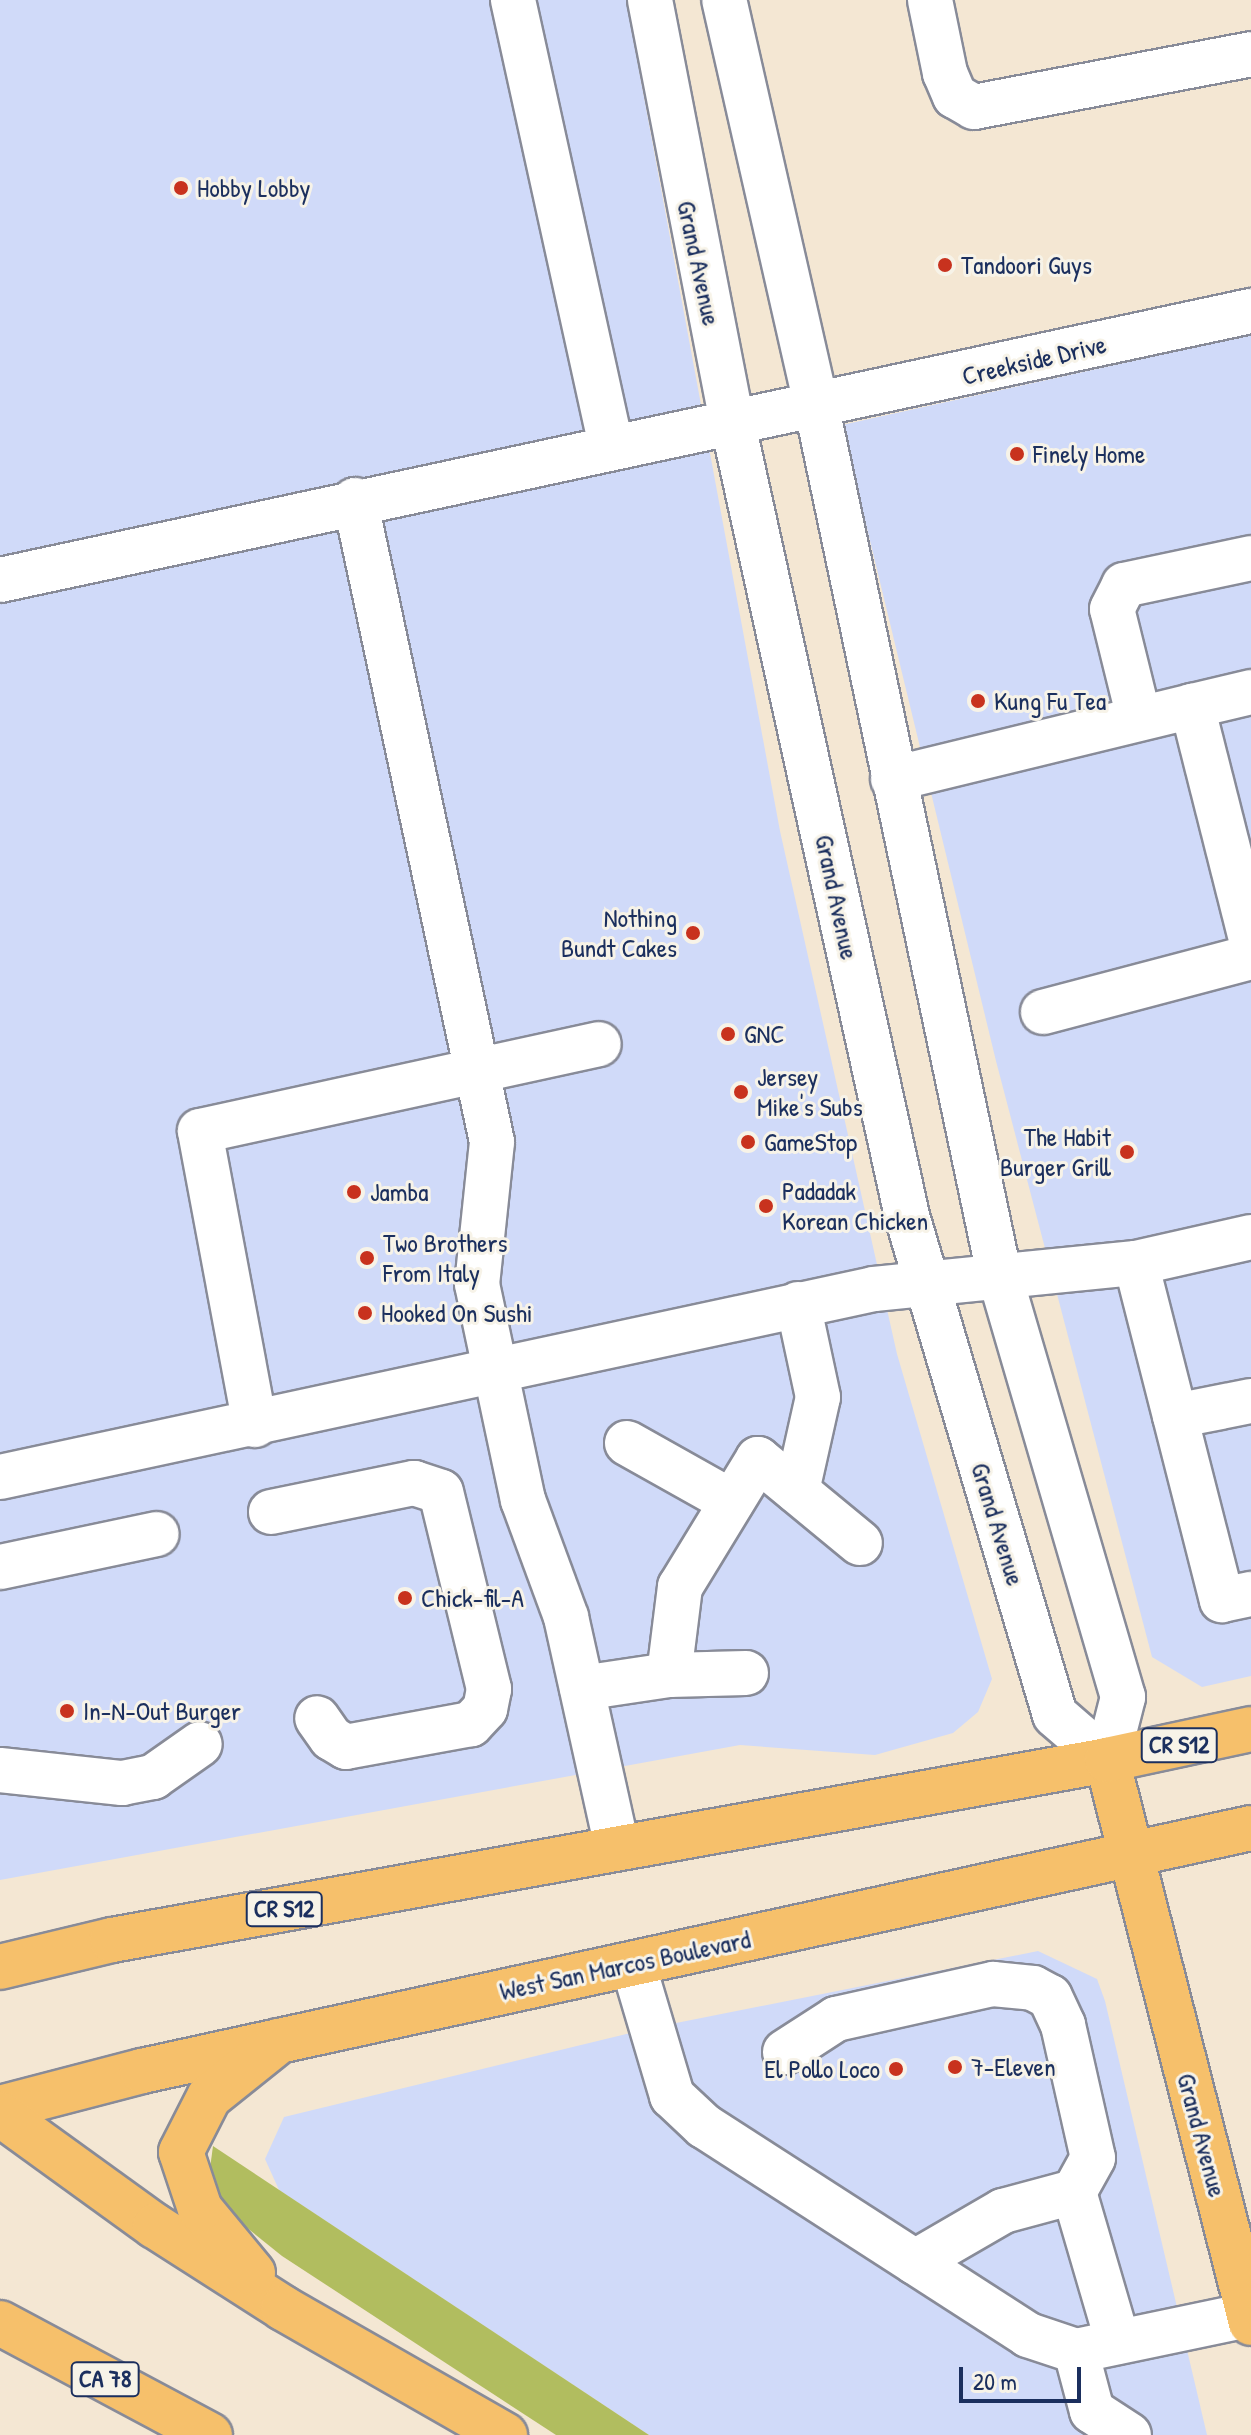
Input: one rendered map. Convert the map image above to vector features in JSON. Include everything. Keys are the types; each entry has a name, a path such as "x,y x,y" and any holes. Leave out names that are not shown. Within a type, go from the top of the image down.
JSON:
{"main road":[{"name":"CR S12","path":"0,1967 112,1940 1107,1760 1251,1729"},
{"name":"Grand Avenue","path":"1107,1760 1128,1854 1250,2319"},
{"name":"West San Marcos Boulevard","path":"0,2111 279,2041 1251,1828"},
{"path":"279,2041 209,2097 181,2152 200,2209 283,2308"},
{"path":"0,2111 155,2226 283,2308 505,2435"},
{"name":"CA 78","path":"0,2323 210,2435"}],"street":[{"path":"513,0 611,446"},
{"name":"Grand Avenue","path":"650,0 732,420 926,1283 1055,1715 1107,1760 1123,1697 999,1274 816,404 724,0"},
{"path":"930,0 945,73 955,96 974,107 1251,54"},
{"name":"Creekside Drive","path":"0,580 732,420 915,387 1251,311"},
{"path":"355,500 493,1161 477,1284 523,1500 566,1617 617,1847"},
{"path":"1139,718 1112,609 1124,585 1251,558"},
{"path":"893,779 1251,692"},
{"path":"1192,706 1251,940"},
{"path":"1043,1012 1251,957"},
{"path":"255,1425 200,1131 599,1044"},
{"path":"0,1477 495,1373 798,1304 999,1274 1136,1263 1251,1237"},
{"path":"1136,1263 1222,1600 1251,1594"},
{"path":"797,1491 818,1397 798,1304"},
{"path":"1175,1416 1251,1401"},
{"path":"627,1443 732,1502"},
{"path":"669,1675 680,1587 758,1459 860,1543"},
{"path":"271,1512 414,1483 441,1492 489,1689 485,1709 471,1724 346,1747 331,1738 317,1718"},
{"path":"0,1567 157,1534"},
{"path":"582,1688 669,1675 746,1673"},
{"path":"0,1770 122,1783 153,1777 200,1744"},
{"path":"633,1964 672,2096 704,2126 1028,2335 1076,2351 1250,2319"},
{"path":"785,2052 836,2019 993,1984 1033,1988 1050,1997 1063,2025 1093,2158 1074,2192 1118,2342"},
{"path":"915,2262 1003,2211 1074,2192"},
{"path":"1076,2351 1092,2411 1129,2435"}],"shaded area":[{"path":"0,0 626,0 780,831 897,1354 992,1679 978,1712 953,1733 875,1755 740,1745 0,1880"},
{"path":"1251,335 1251,1676 1202,1687 1152,1657 996,1061 842,425"},
{"path":"1038,1951 1097,1979 1105,2001 1207,2435 649,2435 279,2190 265,2159 284,2117 651,2028"}],"green space":[{"path":"213,2146 649,2435 556,2435 282,2256 221,2207 209,2176"}],"place":[{"name":"Hobby Lobby","path":"181,188"},
{"name":"Tandoori Guys","path":"945,265"},
{"name":"Finely Home","path":"1017,454"},
{"name":"Kung Fu Tea","path":"978,701"},
{"name":"Nothing Bundt Cakes","path":"693,933"},
{"name":"GNC","path":"728,1034"},
{"name":"Jersey Mike's Subs","path":"741,1092"},
{"name":"GameStop","path":"748,1142"},
{"name":"The Habit Burger Grill","path":"1127,1152"},
{"name":"Jamba","path":"354,1192"},
{"name":"Padadak Korean Chicken","path":"766,1206"},
{"name":"Two Brothers From Italy","path":"367,1258"},
{"name":"Hooked On Sushi","path":"365,1313"},
{"name":"Chick-fil-A","path":"405,1598"},
{"name":"In-N-Out Burger","path":"67,1711"},
{"name":"7-Eleven","path":"955,2067"},
{"name":"El Pollo Loco","path":"896,2069"}]}
